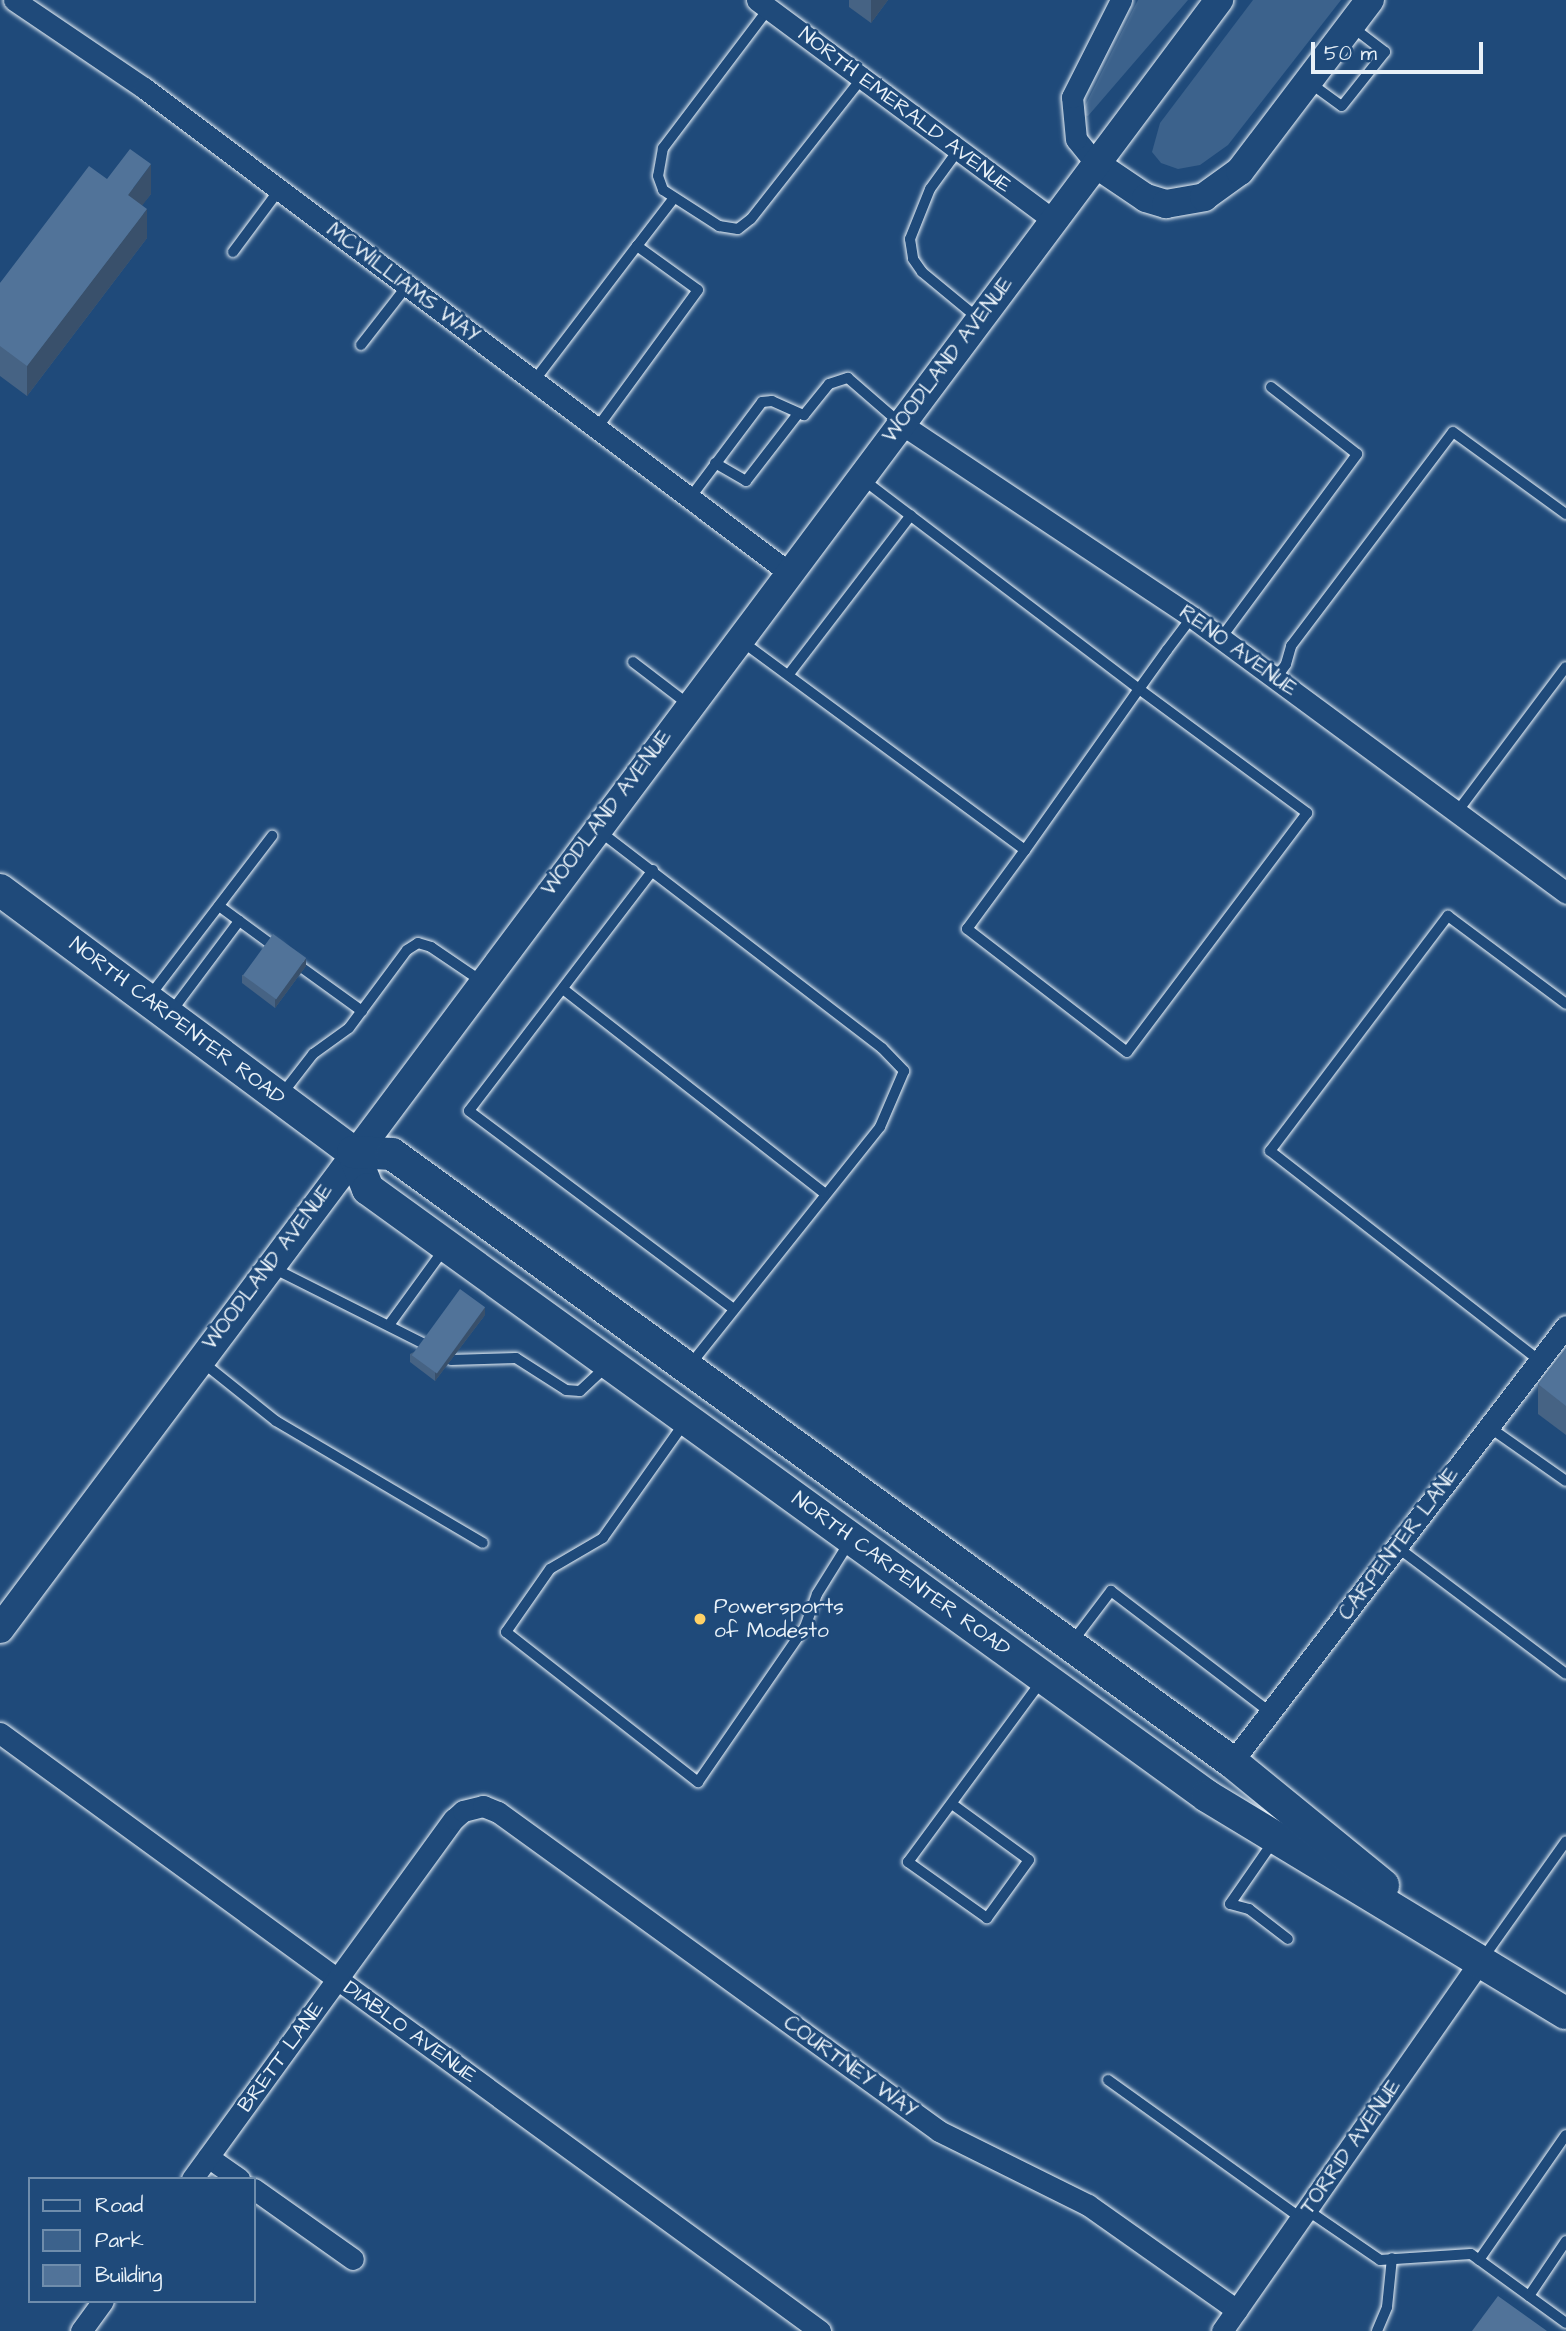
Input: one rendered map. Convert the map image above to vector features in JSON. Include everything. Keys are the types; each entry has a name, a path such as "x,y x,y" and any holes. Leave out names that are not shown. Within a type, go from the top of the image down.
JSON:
{"main road":[{"name":"NORTH CARPENTER ROAD","path":"0,890 354,1152 368,1189 1207,1796 1479,1963 1566,2012"},
{"name":"NORTH CARPENTER ROAD","path":"354,1152 392,1154 1232,1762 1479,1963"},
{"path":"699,1428 774,1453 878,1530 894,1533 904,1525"},
{"path":"996,1643 1055,1662 1199,1769 1215,1773 1232,1762"}],"street":[{"name":"MCWILLIAMS WAY","path":"14,0 144,88 787,571"},
{"path":"1121,0 1072,97 1076,139 1097,165 1146,198 1166,204 1204,197 1240,171 1370,0"},
{"name":"WOODLAND AVENUE","path":"0,1629 787,571 1097,165 1219,0"},
{"name":"NORTH EMERALD AVENUE","path":"763,4 1054,220"},
{"name":"RENO AVENUE","path":"900,423 1192,617 1566,892"},
{"name":"CARPENTER LANE","path":"1232,1762 1566,1326"},
{"name":"DIABLO AVENUE","path":"0,1733 820,2331"},
{"name":"BRETT LANE","path":"193,2177 454,1819 475,1806"},
{"name":"COURTNEY WAY","path":"475,1806 498,1812 939,2131 1088,2205 1237,2311"},
{"name":"TORRID AVENUE","path":"1222,2331 1479,1963"},
{"path":"208,2157 236,2177"},
{"path":"256,2190 353,2259"},
{"path":"82,2331 102,2303"}],"lane":[{"path":"763,4 663,148 658,176 663,190 719,226 738,229 751,219 862,78"},
{"path":"1308,81 1342,106 1385,52 1351,26"},
{"path":"958,149 930,189 910,239 913,259 922,272 979,319"},
{"path":"233,253 279,190"},
{"path":"534,381 674,198"},
{"path":"597,429 698,290 637,246"},
{"path":"361,345 407,286"},
{"path":"715,463 746,481 797,415 810,411 829,384 848,378 900,423"},
{"path":"1221,638 1357,454 1271,387"},
{"path":"690,498 762,402 781,404 797,415"},
{"path":"1276,678 1286,664 1291,646 1453,432 1566,514"},
{"path":"859,477 1139,689 1307,813 1127,1052 967,929 1139,689 1192,617"},
{"path":"789,674 911,515"},
{"path":"737,638 1025,850"},
{"path":"633,663 688,704"},
{"path":"1457,812 1566,667"},
{"path":"595,828 653,870 904,1071 880,1127 824,1193 687,1368"},
{"path":"158,1007 219,906 272,836"},
{"path":"653,870 469,1111 734,1309"},
{"path":"219,906 362,1011"},
{"path":"1539,1361 1270,1151 1448,916 1566,1004"},
{"path":"158,1007 239,921"},
{"path":"280,1097 313,1054 338,1038 362,1011 407,950 418,943 431,947 481,981"},
{"path":"563,989 824,1193"},
{"path":"388,1325 447,1246"},
{"path":"269,1266 424,1344"},
{"path":"451,1360 516,1358 566,1390 580,1391 609,1364"},
{"path":"199,1359 276,1421 483,1543"},
{"path":"1489,1427 1566,1481"},
{"path":"699,1428 603,1538 550,1569 506,1632 698,1782 805,1627 817,1594 852,1539"},
{"path":"1397,1547 1566,1674"},
{"path":"1070,1645 1111,1591 1270,1713"},
{"path":"952,1804 1030,1860 987,1918 908,1862 1044,1678"},
{"path":"1276,1838 1230,1904 1249,1909 1288,1939"},
{"path":"1479,1963 1566,1841"},
{"path":"1108,2080 1304,2214 1380,2260 1471,2253 1566,2323"},
{"path":"1479,2260 1566,2134"},
{"path":"1529,2296 1566,2241"},
{"path":"1377,2331 1387,2307 1392,2258"}],"green space":[{"path":"1138,0 1188,0 1088,116 1081,114"},
{"path":"1253,0 1341,0 1228,145 1200,165 1178,169 1161,163 1152,152 1160,123"}],"building":[{"path":"130,149 151,164 128,195 147,209 27,366 0,346 0,283 89,166 107,179"},
{"path":"273,934 306,958 276,999 243,975"},
{"path":"460,1289 485,1307 437,1374 412,1355"},
{"path":"1566,1349 1566,1406 1538,1384"},
{"path":"1498,2296 1547,2331 1472,2331"}],"place":[{"name":"Powersports of Modesto","path":"700,1619"}]}
